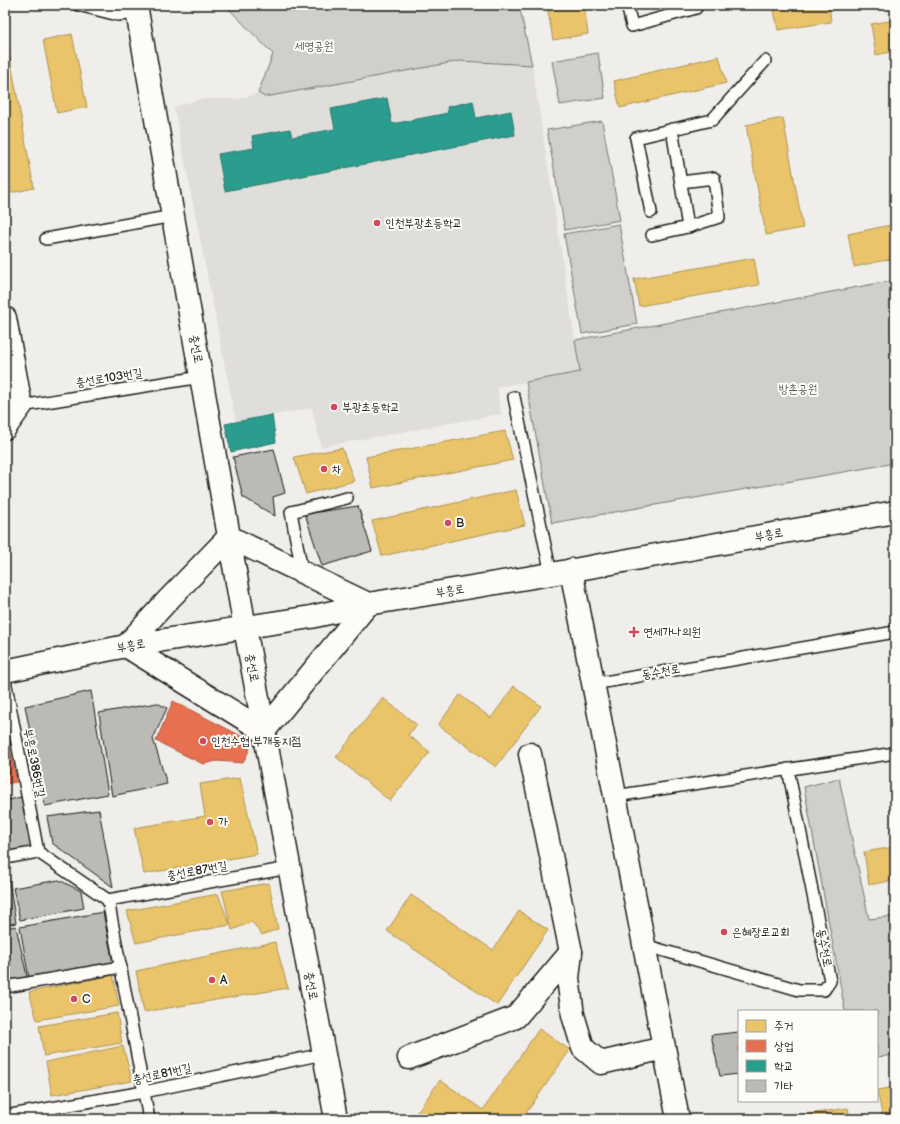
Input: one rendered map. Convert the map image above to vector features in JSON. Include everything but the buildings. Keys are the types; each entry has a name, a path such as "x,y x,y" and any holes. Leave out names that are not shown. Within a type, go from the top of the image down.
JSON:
{"street":[{"name":"충선로","path":"137,9 245,628 336,1119"},
{"path":"5,318 9,360 21,406 5,428"},
{"name":"부흥로","path":"5,671 126,646 311,617 368,604 561,572 895,512"},
{"path":"229,537 302,571 368,604 264,731 126,646 229,537"},
{"path":"561,572 593,684 678,1119"},
{"path":"530,754 571,952 568,978 573,1015 583,1048 601,1062 664,1048"},
{"path":"409,1058 516,1017 571,952"}],"lane":[{"name":"충선로","path":"78,5 118,15 137,9"},
{"path":"627,5 632,26 696,8 695,5"},
{"path":"651,212 636,138 712,120 765,62"},
{"path":"672,129 688,227"},
{"path":"652,235 688,227 719,217 714,178 681,182"},
{"path":"46,239 173,216"},
{"name":"충선로103번길","path":"21,406 201,377"},
{"path":"514,396 561,572"},
{"path":"302,571 291,512 346,498"},
{"name":"동수천로","path":"593,684 895,632"},
{"name":"부흥로386번길","path":"5,680 38,852"},
{"path":"615,796 895,753"},
{"name":"동수천로","path":"644,945 799,990 824,990 830,981 788,769"},
{"path":"5,858 38,852 108,900 149,1119"},
{"name":"충선로87번길","path":"108,900 289,868"},
{"path":"5,987 121,967"},
{"name":"충선로81번길","path":"5,1116 144,1092 323,1054"}],"shaded area":[{"name":"인천부광초등학교","path":"460,61 532,65 580,372 497,387 501,414 321,447 312,408 236,422 174,107 201,99 238,99 258,93 265,97"}],"green space":[{"name":"세영공원","path":"225,5 519,5 532,65 460,61 265,97 258,93 273,54"},
{"path":"598,53 605,98 560,105 552,61"},
{"path":"602,121 620,220 565,230 547,130"},
{"path":"619,224 637,324 582,334 564,234"},
{"name":"방촌공원","path":"895,280 895,463 552,523 526,382 580,372 575,340"},
{"path":"839,778 869,919 895,916 895,1055 878,1057 878,1010 845,1010 804,787"}],"place":[{"name":"인천부광초등학교","path":"377,223"},
{"name":"부광초등학교","path":"334,407"},
{"name":"차","path":"324,469"},
{"name":"B","path":"448,523"},
{"name":"연세가나의원","path":"634,632"},
{"name":"인천수협 부개동지점","path":"203,741"},
{"name":"가","path":"210,822"},
{"name":"은혜장로교회","path":"724,932"},
{"name":"A","path":"212,980"},
{"name":"C","path":"74,999"}]}
